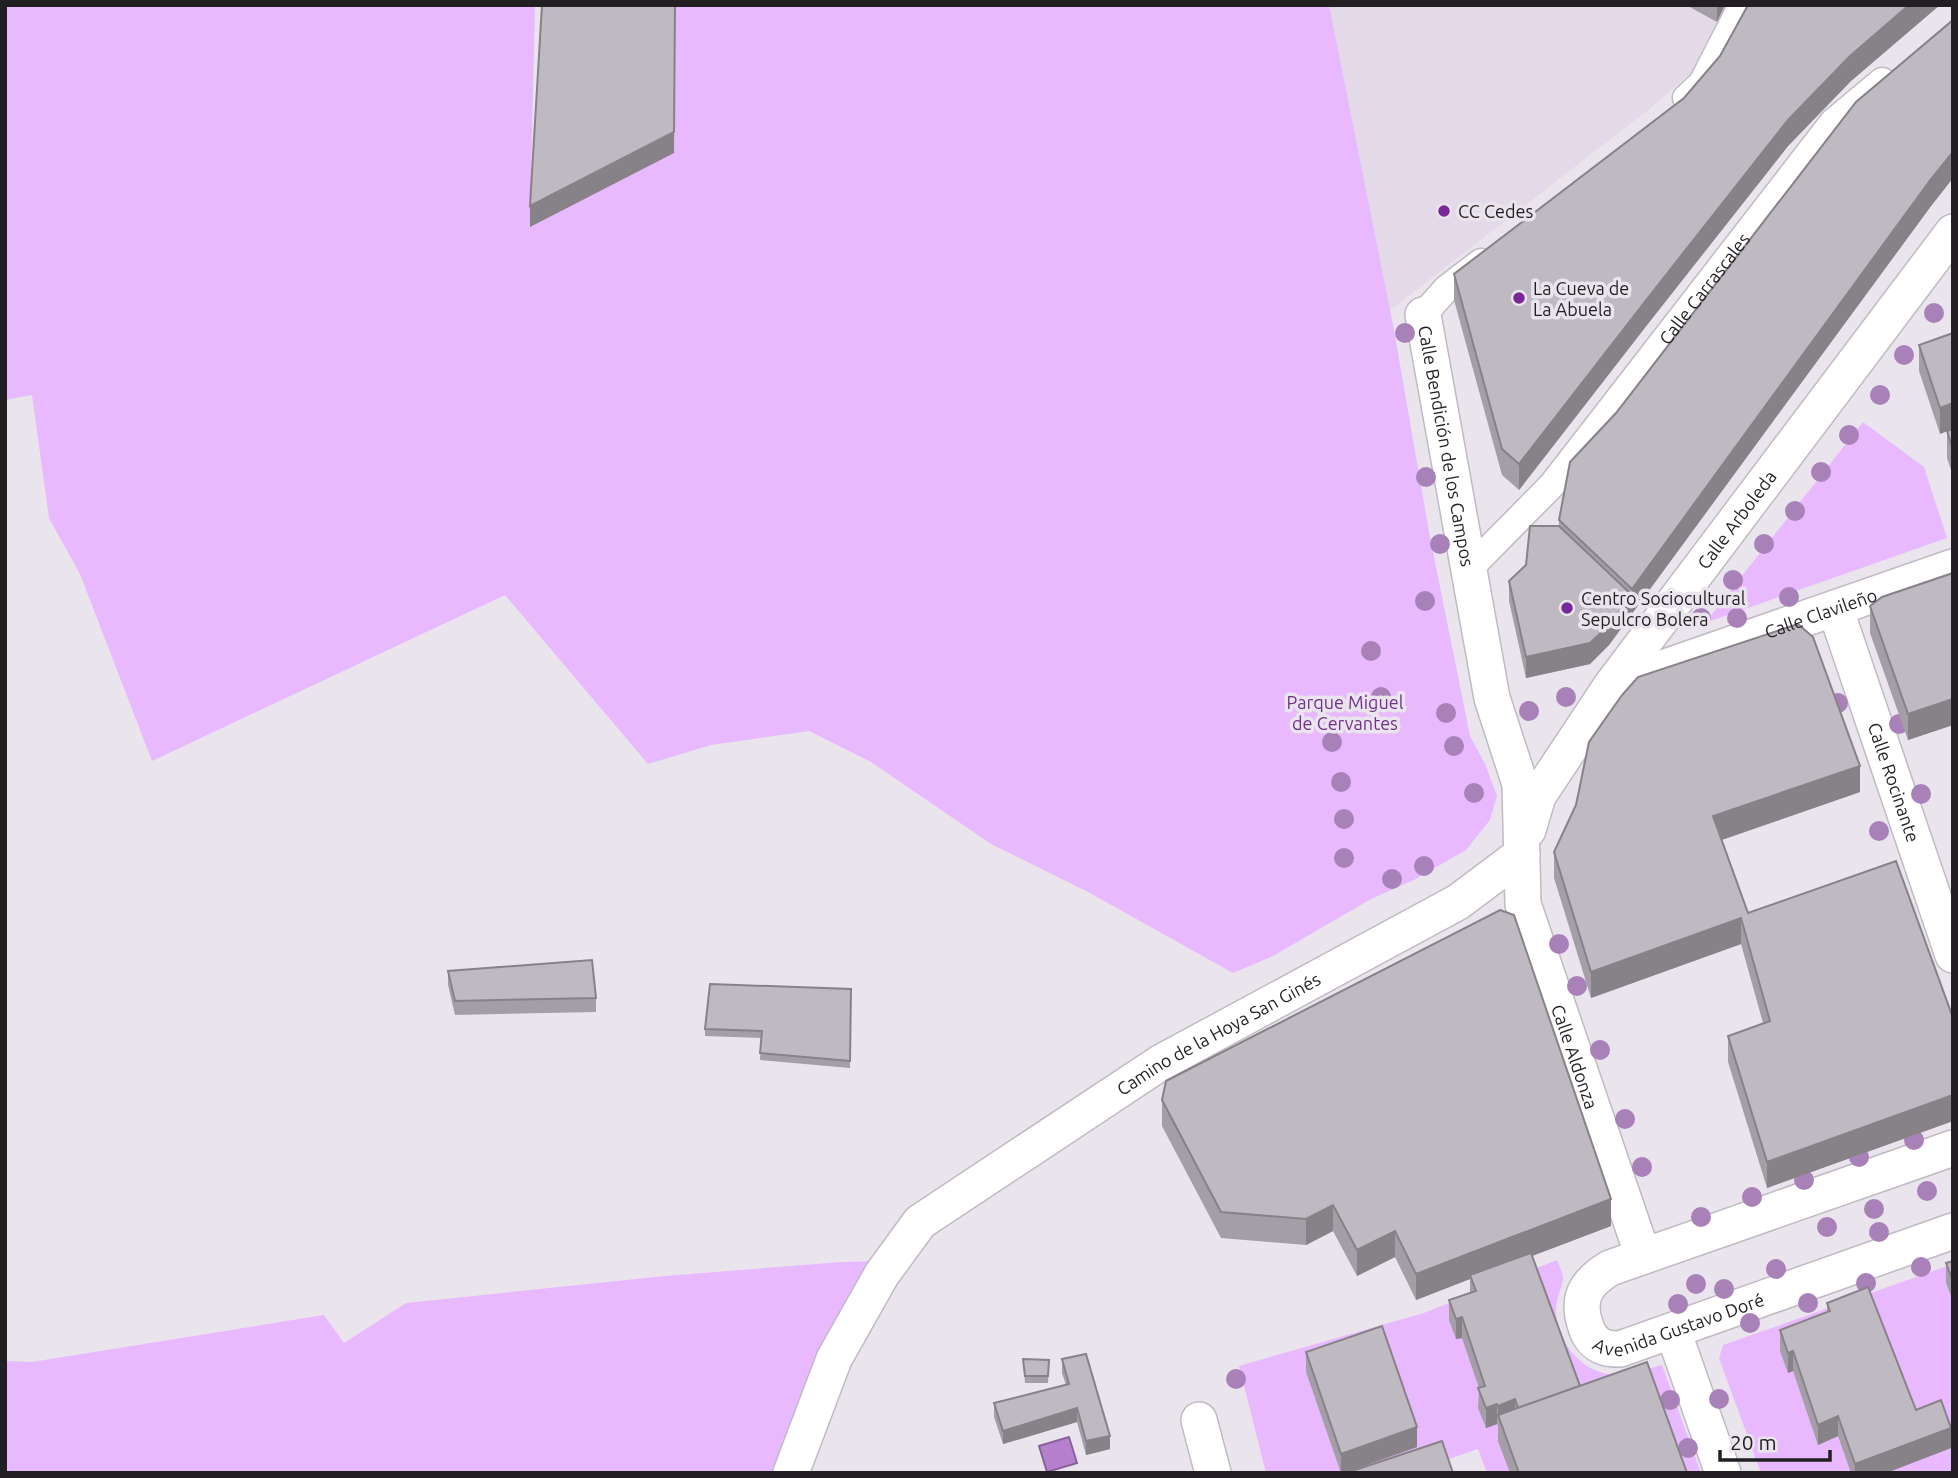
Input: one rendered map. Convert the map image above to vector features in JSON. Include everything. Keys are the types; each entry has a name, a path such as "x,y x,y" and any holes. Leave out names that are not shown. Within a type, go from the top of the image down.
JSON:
{"street":[{"path":"1672,112 1702,83 1742,5"},
{"name":"Calle Carrascales","path":"1468,570 1552,485 1833,122 1903,63"},
{"name":"Calle Arboleda","path":"1522,854 1538,796 1611,686 1953,232"},
{"name":"Calle Bendición de los Campos","path":"1501,247 1447,288 1423,315 1492,698 1520,784 1522,854"},
{"name":"Calle Clavileño","path":"1611,686 1953,567"},
{"name":"Calle Rocinante","path":"1835,608 1953,955"},
{"name":"Camino de la Hoya San Ginés","path":"791,1473 834,1359 882,1274 920,1222 1160,1063 1458,902 1522,854"},
{"name":"Calle Aldonza","path":"1522,854 1523,904 1643,1256"},
{"name":"Avenida Gustavo Doré","path":"1953,1148 1610,1268 1595,1277 1586,1290 1581,1307 1589,1336 1602,1347 1620,1349 1953,1231"},
{"path":"1673,1331 1723,1473"},
{"path":"1199,1420 1213,1473"}],"shaded area":[{"name":"CC Cedes","path":"1329,5 1725,5 1692,72 1648,110 1389,311"},
{"path":"1069,1437 1077,1463 1047,1472 1039,1446"}],"green space":[{"name":"Parque Miguel de Cervantes","path":"5,5 535,5 530,226 675,5 1329,5 1394,330 1429,532 1470,736 1485,764 1497,796 1490,820 1466,850 1414,880 1371,899 1273,956 1233,973 1088,892 991,844 871,762 809,731 711,745 648,764 505,595 152,761 80,574 49,518 32,395 5,400"},
{"path":"1863,422 1924,467 1947,538 1705,623"},
{"path":"1557,1260 1563,1279 1556,1313 1558,1326 1569,1349 1599,1372 1630,1373 1662,1365 1701,1473 1487,1473 1478,1449 1443,1461 1446,1473 1266,1473 1239,1366 1424,1313"},
{"path":"883,1261 788,1473 5,1473 5,1361 32,1362 324,1315 344,1343 406,1303 665,1276"},
{"path":"1953,1264 1953,1473 1761,1473 1719,1358 1723,1345"}],"building":[{"path":"542,5 675,5 674,132 530,206"},
{"path":"1748,5 1909,5 1850,56 1788,120 1519,464 1502,449 1454,274 1684,98 1720,56"},
{"path":"1953,20 1953,152 1632,589 1559,520 1570,462 1616,413 1856,102"},
{"path":"1953,333 1953,403 1940,408 1919,345"},
{"path":"1953,429 1953,450 1947,431"},
{"name":"Centro Sociocultural Sepulcro Bolera","path":"1530,526 1559,526 1632,595 1609,625 1590,643 1526,657 1509,581 1526,565"},
{"path":"1953,573 1953,699 1908,714 1870,606 1882,597"},
{"path":"1798,624 1813,637 1860,766 1713,816 1748,913 1896,861 1953,1018 1953,1095 1767,1162 1728,1036 1770,1021 1741,918 1591,972 1554,852 1576,805 1589,742 1638,677"},
{"path":"1500,910 1514,915 1611,1199 1416,1274 1395,1231 1357,1250 1333,1205 1306,1219 1221,1212 1162,1100 1166,1081"},
{"path":"592,960 596,998 455,1001 448,971"},
{"path":"710,984 851,989 850,1061 760,1053 762,1031 705,1029"},
{"path":"1531,1253 1580,1386 1518,1408 1515,1399 1486,1408 1478,1388 1485,1386 1462,1317 1456,1319 1449,1300 1476,1291 1470,1275"},
{"path":"1953,1261 1953,1281 1946,1263"},
{"path":"1868,1287 1916,1410 1941,1400 1951,1428 1855,1464 1838,1416 1818,1425 1793,1351 1788,1353 1780,1330 1830,1311 1827,1303"},
{"path":"1382,1326 1417,1427 1341,1454 1306,1352"},
{"path":"1086,1354 1110,1436 1086,1441 1077,1408 1003,1431 994,1403 1069,1384 1062,1359"},
{"path":"1023,1359 1049,1360 1048,1376 1025,1376"},
{"path":"1647,1362 1687,1473 1519,1473 1498,1415"},
{"path":"1442,1441 1453,1473 1346,1473"}],"place":[{"name":"CC Cedes","path":"1444,211"},
{"name":"La Cueva de La Abuela","path":"1519,298"},
{"name":"Centro Sociocultural Sepulcro Bolera","path":"1567,608"}]}
